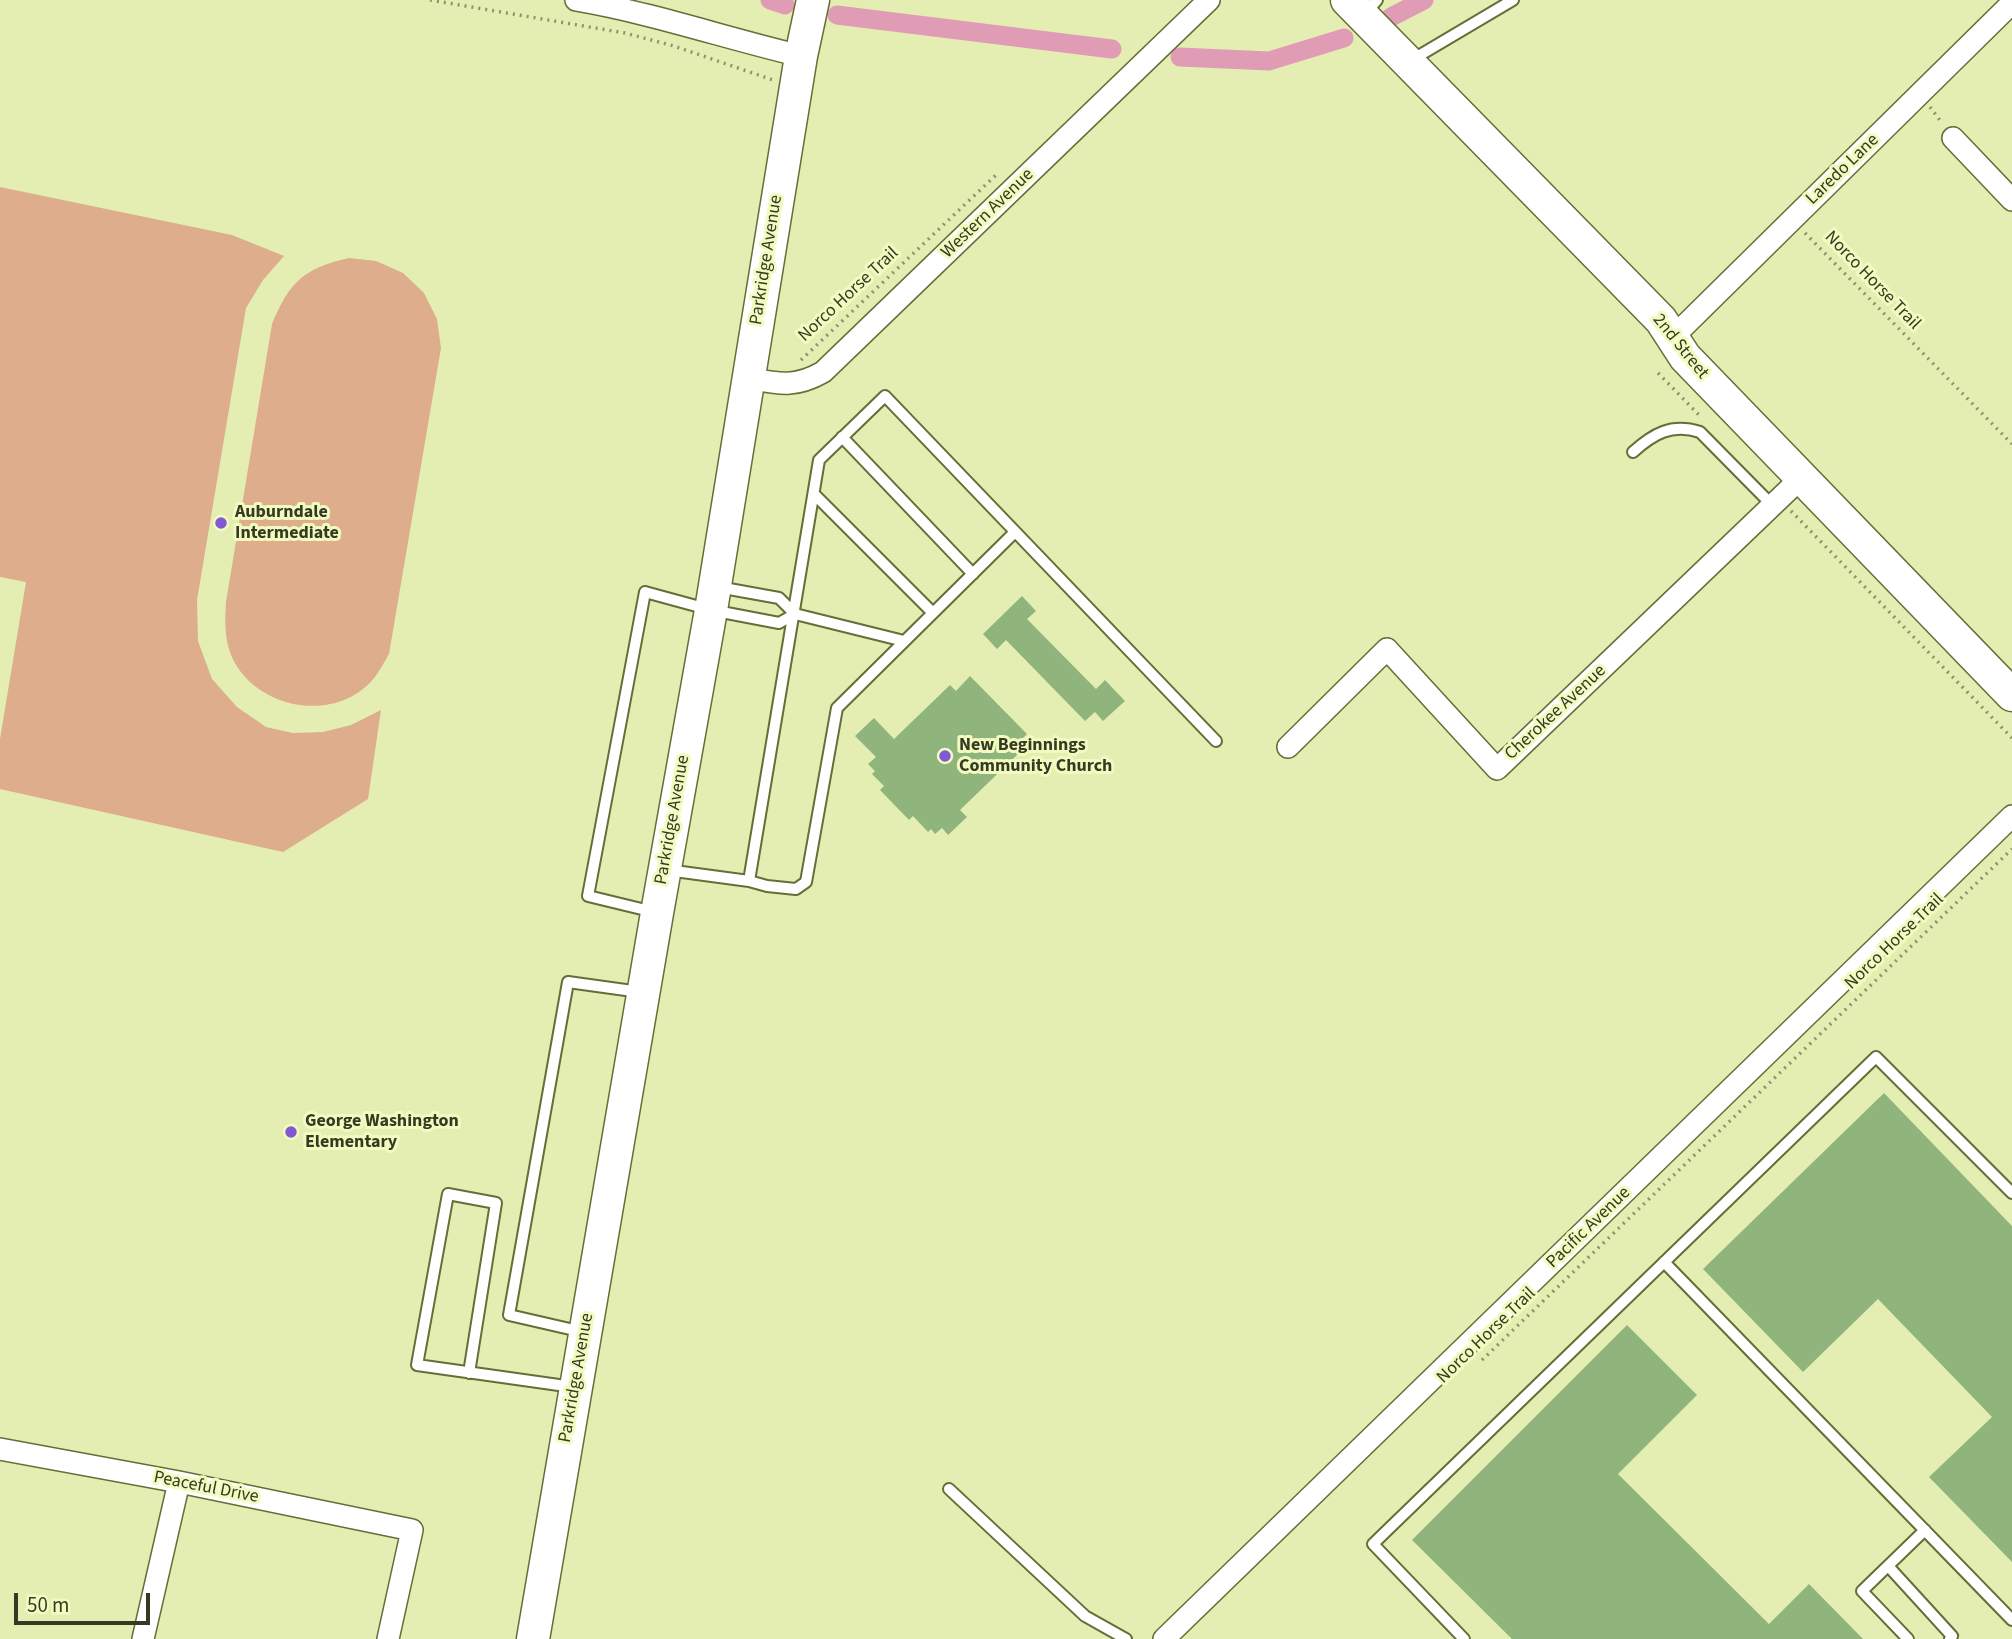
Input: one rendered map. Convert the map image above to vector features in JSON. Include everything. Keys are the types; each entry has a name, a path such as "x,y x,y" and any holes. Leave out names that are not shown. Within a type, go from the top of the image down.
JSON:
{"street":[{"path":"576,0 684,24 754,45 804,42"},
{"name":"Western Avenue","path":"748,378 777,383 806,382 823,372 1209,0"},
{"name":"Laredo Lane","path":"1673,337 2012,3"},
{"name":"2nd Street","path":"1360,6 1384,39 1661,320 1685,357 2012,695"},
{"name":"Parkridge Avenue","path":"533,1639 664,869 713,598 804,42"},
{"path":"1953,138 2012,200"},
{"name":"Cherokee Avenue","path":"1288,747 1387,649 1497,769 1802,477"},
{"name":"Pacific Avenue","path":"1164,1639 2012,816"},
{"name":"Peaceful Drive","path":"0,1450 178,1482 411,1530 388,1639"},
{"path":"144,1639 178,1482"}],"lane":[{"path":"1407,62 1513,0"},
{"path":"749,881 819,460 885,396 1216,741"},
{"path":"1633,452 1652,435 1685,427 1700,432 1776,503"},
{"path":"842,437 972,574"},
{"path":"814,494 933,613"},
{"path":"664,869 796,889 806,882 836,708 1015,532"},
{"path":"657,913 589,896 645,592 713,598 779,598 795,614 904,641"},
{"path":"713,598 779,623 795,614"},
{"path":"585,1332 509,1315 568,982 643,993"},
{"path":"1464,1639 1373,1544 1876,1057 2012,1193"},
{"path":"469,1373 496,1203 448,1194 417,1365 469,1373 576,1387"},
{"path":"1664,1262 2012,1620"},
{"path":"948,1489 1086,1616 1126,1639"},
{"path":"1908,1639 1862,1591 1925,1530"},
{"path":"1889,1567 1952,1636 1950,1639"}],"path":[{"path":"430,0 625,33 674,46 769,79 804,42"},
{"path":"1930,107 1953,138"},
{"name":"Norco Horse Trail","path":"794,365 1005,167"},
{"name":"Norco Horse Trail","path":"1805,233 2012,444"},
{"path":"1658,373 1707,424"},
{"path":"1776,503 2012,738"},
{"name":"Norco Horse Trail","path":"1473,1369 2012,849"}],"shaded area":[{"path":"0,187 232,235 284,256 263,280 246,308 197,600 198,641 212,679 237,707 266,727 293,733 323,732 351,725 381,710 368,799 283,852 0,789 0,739 26,582 0,577"},
{"path":"349,258 376,261 403,273 424,293 437,319 441,348 389,654 375,677 359,692 340,702 319,706 297,705 277,699 242,674 227,642 226,602 272,324 285,297 300,279 320,267"}],"building":[{"name":"New Beginnings Community Church","path":"1022,596 1036,611 1027,619 1096,689 1105,680 1125,701 1103,721 1095,712 1085,721 1006,640 997,649 983,634"},
{"name":"New Beginnings Community Church","path":"970,676 1027,734 1012,749 1018,754 960,810 967,817 948,835 942,828 935,834 931,829 928,832 913,816 909,820 880,790 884,786 872,774 875,771 868,764 876,757 855,736 874,718 894,739 950,685 956,691"},
{"path":"1884,1093 2012,1226 2012,1562 1929,1477 1992,1417 1878,1299 1803,1372 1703,1269"},
{"path":"1627,1325 1697,1395 1618,1474 1769,1624 1809,1584 1863,1639 1512,1639 1412,1540"}],"waterway":[{"path":"770,0 785,5"},
{"path":"1391,17 1424,0"},
{"path":"837,15 1112,49"},
{"path":"1180,57 1269,61 1344,38"}],"place":[{"name":"Auburndale Intermediate","path":"221,523"},
{"name":"New Beginnings Community Church","path":"945,756"},
{"name":"George Washington Elementary","path":"291,1132"}]}
